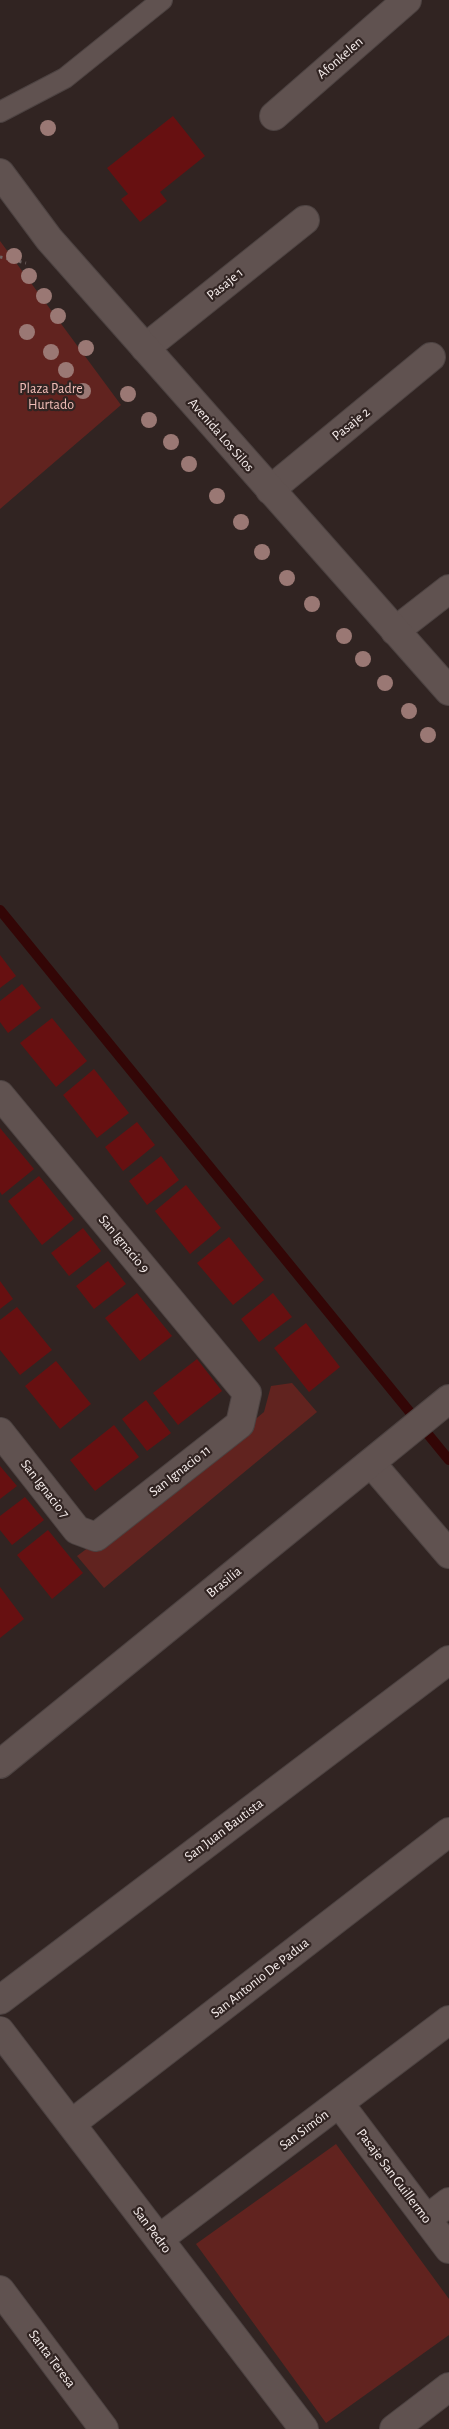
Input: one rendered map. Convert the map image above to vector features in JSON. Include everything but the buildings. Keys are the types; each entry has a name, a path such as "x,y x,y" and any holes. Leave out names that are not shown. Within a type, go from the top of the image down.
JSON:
{"street":[{"name":"Afonkelen","path":"274,116 407,0"},
{"name":"Avenida Los Silos","path":"0,173 49,239 449,691"},
{"name":"Pasaje 1","path":"145,348 305,220"},
{"name":"Pasaje 2","path":"270,490 431,357"},
{"path":"395,630 449,589"},
{"name":"San Ignacio 9","path":"0,1095 247,1393"},
{"name":"San Ignacio 11","path":"96,1537 240,1424 247,1393"},
{"name":"Brasilia","path":"0,1764 449,1399"},
{"name":"San Ignacio 7","path":"0,1432 77,1530 96,1537"},
{"path":"371,1462 449,1554"},
{"name":"San Juan Bautista","path":"0,2000 449,1660"},
{"name":"San Antonio De Padua","path":"71,2124 449,1832"},
{"name":"San Simón","path":"159,2239 449,2020"},
{"name":"San Pedro","path":"0,2031 304,2429"},
{"name":"Pasaje San Guillermo","path":"339,2103 449,2249"},
{"path":"426,2219 449,2202"},
{"name":"Santa Teresa","path":"0,2290 104,2429"},
{"path":"394,2429 449,2387"}],"lane":[{"path":"0,112 65,78 162,0"}],"green space":[{"name":"Plaza Padre Hurtado","path":"0,241 121,405 0,509"},
{"path":"292,1383 317,1412 104,1588 77,1556 93,1544 108,1542 264,1412 271,1386"},
{"path":"336,2144 449,2299 449,2335 326,2423 196,2244"}],"waterway":[{"path":"0,910 449,1460"}]}
